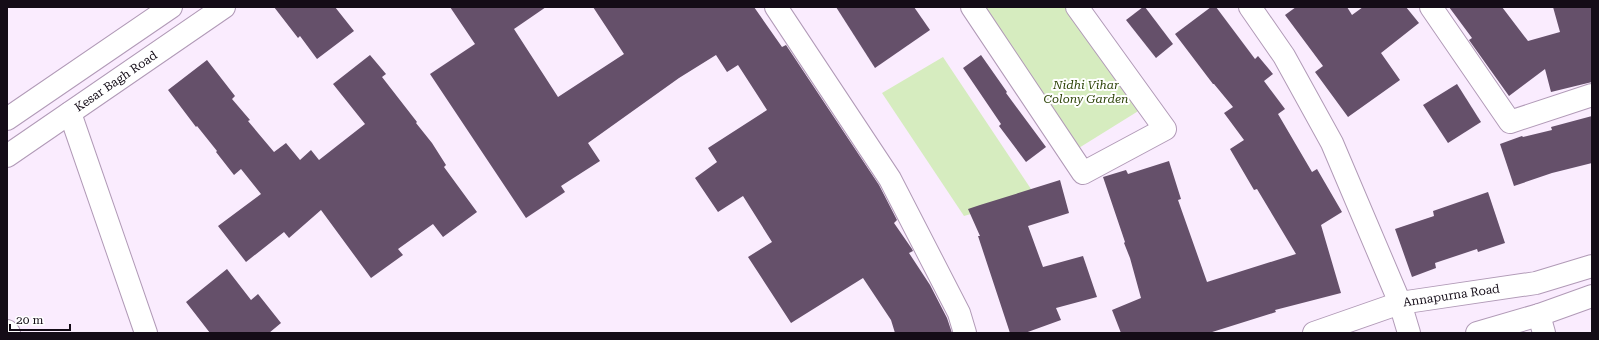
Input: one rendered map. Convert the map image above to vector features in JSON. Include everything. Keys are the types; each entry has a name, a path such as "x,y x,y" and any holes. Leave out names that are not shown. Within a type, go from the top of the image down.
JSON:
{"street":[{"path":"7,119 171,7"},
{"name":"Kesar Bagh Road","path":"7,156 224,7"},
{"path":"776,7 890,179 959,313 965,333"},
{"path":"972,7 1083,173 1165,129 1077,7"},
{"path":"1250,7 1284,56 1332,143 1400,303 1409,333"},
{"path":"1431,7 1510,122 1592,95"},
{"path":"70,113 146,333"},
{"name":"Annapurna Road","path":"1314,333 1400,303 1536,283 1592,266"},
{"path":"1477,333 1541,324 1592,296"}],"green space":[{"name":"Nidhi Vihar Colony Garden","path":"978,7 1079,7 1148,105 1074,151"},
{"path":"943,57 1035,195 964,216 882,93"}],"building":[{"path":"274,7 335,7 354,31 317,59 300,36 298,38"},
{"path":"450,7 546,7 514,29 558,97 624,54 593,7 754,7 782,47 786,45 879,185 897,220 894,223 912,249 913,251 909,253 930,285 947,318 952,333 895,333 891,320 863,278 791,323 748,257 772,242 743,196 718,212 695,178 717,162 708,148 767,110 738,65 727,72 716,55 679,78 588,143 600,161 561,186 565,192 526,218 430,74 475,44"},
{"path":"836,7 914,7 930,30 875,68"},
{"path":"1145,7 1173,44 1156,58 1126,20"},
{"path":"1211,7 1216,7 1255,59 1258,56 1273,74 1264,81 1285,109 1278,114 1312,172 1317,169 1342,212 1321,225 1341,293 1275,310 1276,312 1209,333 1121,333 1112,310 1141,298 1130,258 1124,243 1125,242 1103,177 1126,170 1128,174 1169,161 1181,199 1178,200 1207,282 1296,254 1257,189 1254,190 1230,149 1244,140 1224,113 1233,107 1213,84 1175,34"},
{"path":"1296,7 1347,7 1352,15 1363,7 1406,7 1419,23 1381,53 1400,80 1348,117 1315,72 1323,66 1285,15"},
{"path":"1449,7 1502,7 1528,41 1560,32 1553,7 1592,7 1592,82 1551,92 1545,69 1509,96 1469,40 1472,38"},
{"path":"370,55 386,74 382,77 432,143 446,165 444,167 477,212 443,237 433,224 398,249 403,255 371,278 321,210 289,238 284,232 246,262 218,226 261,194 241,169 234,175 216,152 217,151 197,126 196,127 168,90 207,60 235,96 232,99 250,120 248,121 274,152 286,143 300,160 311,150 319,160 365,124 333,84"},
{"path":"981,55 1007,92 1006,93 1046,147 1026,162 999,126 1001,124 963,68"},
{"path":"1457,84 1481,122 1448,143 1423,105"},
{"path":"1592,116 1592,163 1552,173 1514,186 1500,144 1522,136 1552,130 1551,127"},
{"path":"1060,180 1069,213 1028,226 1043,267 1083,256 1097,297 1056,308 1061,320 1025,333 1010,333 978,236 980,236 968,209"},
{"path":"1488,192 1505,243 1478,252 1477,249 1435,263 1436,268 1412,277 1395,229 1434,216 1433,211"},
{"path":"227,269 251,300 258,294 281,323 269,333 210,333 186,302"}]}
